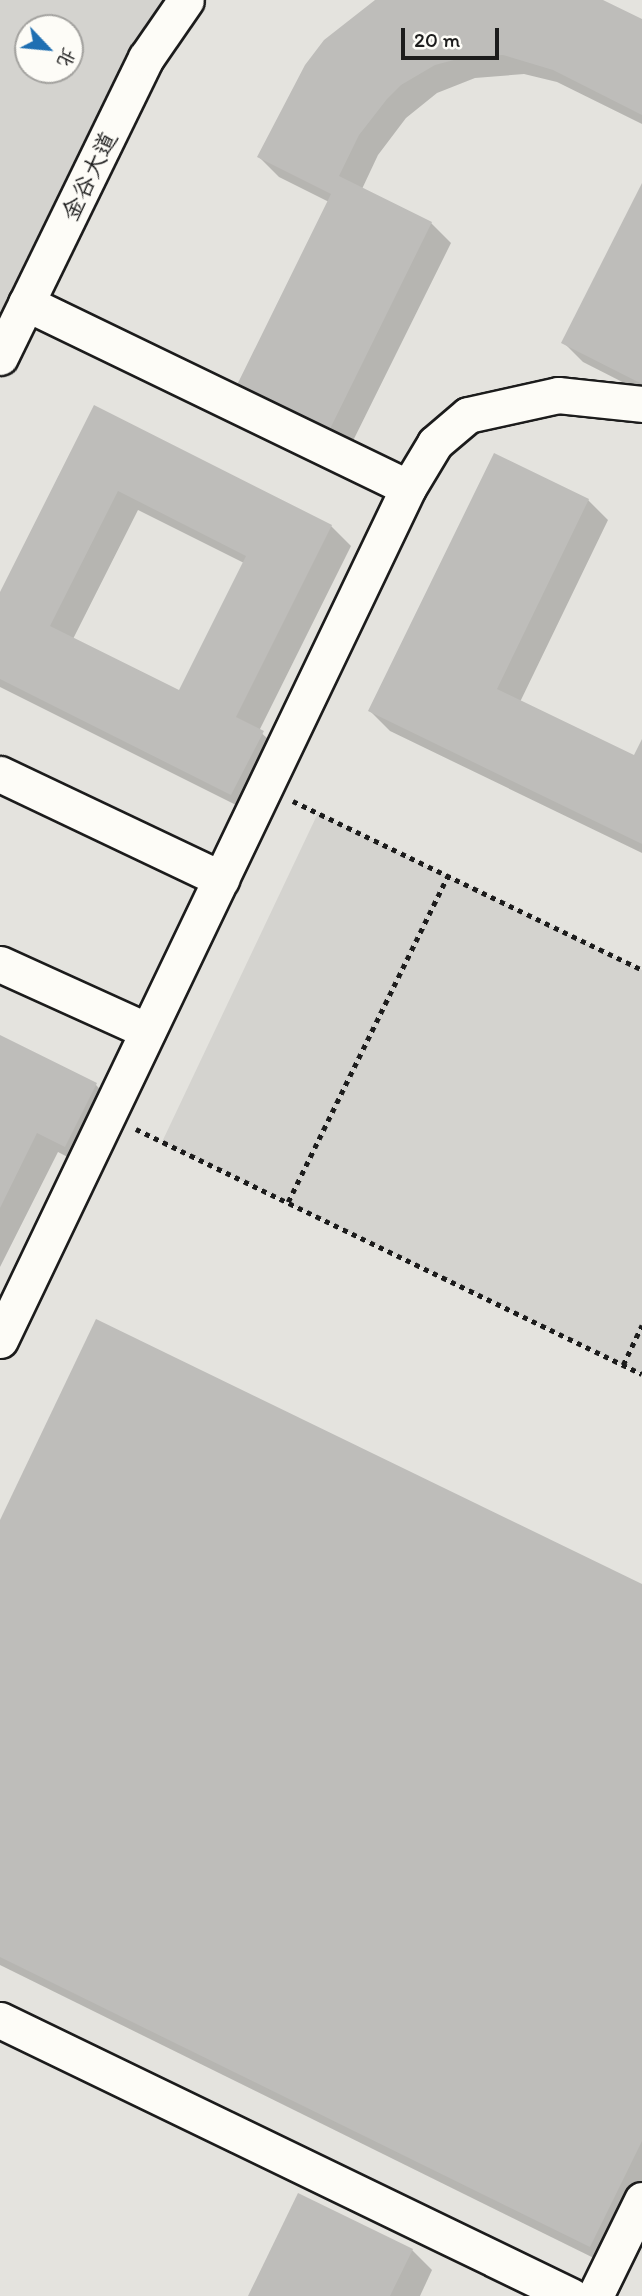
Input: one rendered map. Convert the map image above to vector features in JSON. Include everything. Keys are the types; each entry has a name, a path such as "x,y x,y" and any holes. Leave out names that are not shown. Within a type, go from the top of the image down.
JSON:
{"lane":[{"name":"金谷大道","path":"0,357 146,58 186,0"},
{"path":"26,303 408,488"},
{"path":"0,1340 408,488 435,443 468,415 558,395 642,404"},
{"path":"0,774 220,879"},
{"path":"0,964 148,1031"},
{"path":"0,2020 572,2296"},
{"path":"595,2296 642,2200"}],"path":[{"path":"265,787 642,970"},
{"path":"288,1202 448,876"},
{"path":"108,1115 642,1374"},
{"path":"623,1365 642,1325"}],"shaded area":[{"path":"0,0 642,0 642,2296 0,2296"},
{"path":"0,0 186,0 0,356"},
{"path":"318,813 642,970 642,1374 162,1142"}],"building":[{"path":"375,0 603,0 642,19 642,115 553,70 503,55 469,56 435,65 401,85 387,99 359,135 339,176 432,222 327,435 235,389 331,194 257,157 305,65 324,40"},
{"path":"642,183 642,384 561,343"},
{"path":"94,405 332,525 236,717 264,731 231,795 0,679 0,592","holes":["118,491 246,556 179,690 50,626"]},
{"path":"494,453 589,499 497,689 634,755 642,739 642,844 368,711"},
{"path":"0,1035 97,1083 65,1147 37,1133 0,1208"},
{"path":"96,1319 642,1584 642,2141 590,2247 0,1957 0,1520"},
{"path":"298,2193 413,2249 390,2296 248,2296"}]}
